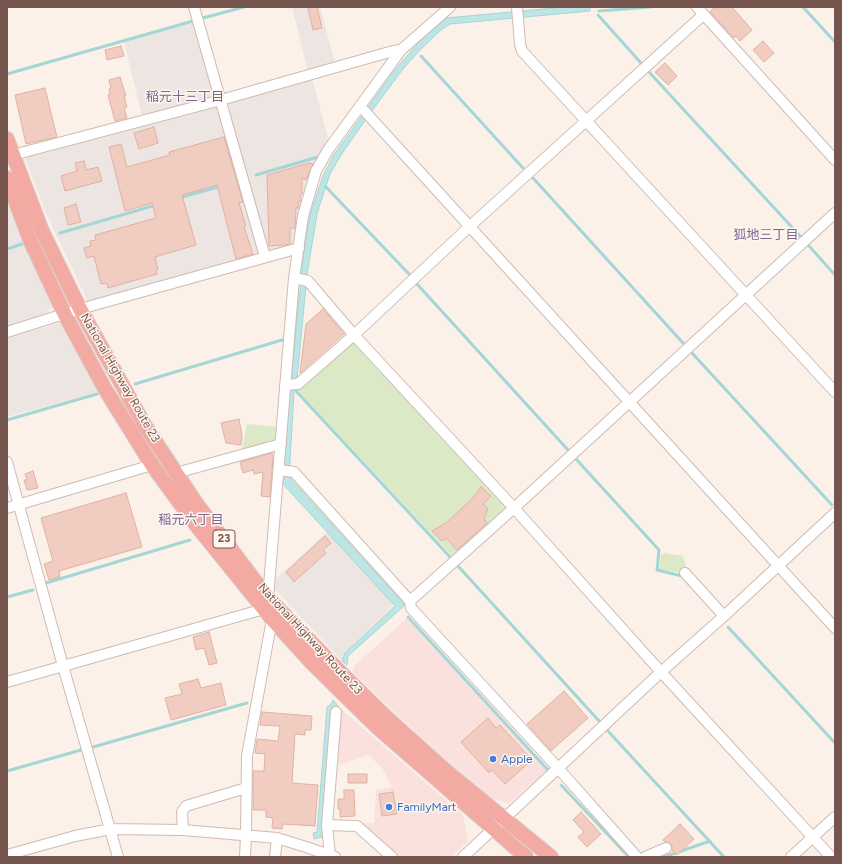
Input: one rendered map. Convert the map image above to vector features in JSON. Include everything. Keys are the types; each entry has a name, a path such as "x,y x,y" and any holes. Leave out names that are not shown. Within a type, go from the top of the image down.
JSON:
{"highway":[{"name":"National Highway Route 23","path":"7,139 42,231 80,309 145,426 268,609 446,772 498,824 526,857"},
{"name":"National Highway Route 23","path":"7,178 30,240 65,315 105,389 152,465 196,525 312,663 378,728 498,824 551,857"}],"street":[{"path":"194,7 265,257"},
{"path":"245,857 246,756 268,609 294,278 303,216 316,171 328,150 401,50 450,7"},
{"path":"517,8 522,51 835,392"},
{"path":"285,385 298,384 354,335 586,120 700,11 835,160"},
{"path":"13,155 221,100 401,50"},
{"path":"360,106 835,628"},
{"path":"410,601 747,296 835,213"},
{"path":"7,332 65,315 80,309 299,248"},
{"path":"294,278 308,281 354,335 514,508 661,672 831,857"},
{"path":"176,473 281,444"},
{"path":"7,462 63,666 118,857"},
{"path":"7,508 152,465"},
{"path":"280,470 294,472 410,601 411,608 558,768 637,857"},
{"path":"463,857 661,672 835,513"},
{"path":"685,573 724,616"},
{"path":"7,682 268,609"},
{"path":"7,855 75,836 110,829 183,830 277,838 332,856 328,825 336,712"},
{"path":"183,830 182,812 186,806 246,788"},
{"path":"791,857 835,817"},
{"path":"328,825 357,826 392,857"},
{"path":"275,857 277,838"},
{"path":"645,857 666,848"}],"shaded area":[{"path":"292,7 320,7 335,63 308,72"},
{"path":"194,22 214,93 210,98 142,116 124,42"},
{"path":"312,78 329,142 294,246 269,253 227,103"},
{"path":"218,107 261,254 88,302 46,213 25,158"},
{"path":"7,201 24,243 53,306 46,313 7,327"},
{"path":"60,323 98,392 7,417 7,338"},
{"path":"327,532 394,604 345,653 342,661 274,588 275,580"},
{"path":"408,617 548,770 508,804 490,798 439,754 353,673 354,666"},
{"path":"341,709 463,815 468,841 452,857 398,857 358,823 374,823 376,790 392,787 382,768 368,755 337,766"}],"green space":[{"path":"353,341 357,341 506,506 507,509 453,557 297,390"},
{"path":"247,424 279,427 278,440 242,449"},
{"path":"665,553 683,556 687,570 681,573 659,569 661,555"}],"water":[{"path":"565,7 590,7 590,11 450,24 441,30 403,69 371,112 341,155 330,174 322,198 317,214 307,275 297,380 294,393 289,477 405,605 348,656 347,665 342,661 345,653 395,606 282,483 304,250 310,215 323,176 333,156 394,71 419,42 446,18"},
{"path":"333,700 338,706 331,712 322,837 314,839 313,833 317,832 327,707"}],"building":[{"path":"317,7 322,28 313,30 308,8"},
{"path":"715,7 732,7 752,30 740,41 736,36 734,38 710,12"},
{"path":"763,41 774,53 764,62 753,50"},
{"path":"121,46 124,56 107,60 105,50"},
{"path":"665,63 677,76 668,85 655,72"},
{"path":"120,77 126,96 124,96 127,107 124,108 127,118 115,121 108,95 110,94 109,89 111,88 109,80"},
{"path":"45,88 57,137 26,144 15,95"},
{"path":"154,127 158,143 139,149 134,133"},
{"path":"224,137 243,202 239,203 246,226 244,227 253,254 236,259 217,185 182,195 196,245 155,257 158,269 156,270 157,274 108,288 107,283 101,284 94,256 87,258 84,248 91,246 90,241 96,240 95,235 156,218 152,203 125,211 109,147 121,144 127,167 170,155 169,152"},
{"path":"84,161 86,170 98,167 102,181 65,191 61,176 77,171 75,163"},
{"path":"309,163 313,164 306,180 302,178 302,194 300,195 301,201 298,202 299,208 296,208 295,228 290,228 290,244 269,246 267,175"},
{"path":"76,204 81,222 68,225 64,208"},
{"path":"323,309 344,334 300,373 306,324"},
{"path":"239,419 242,436 241,445 226,443 221,423"},
{"path":"272,453 273,458 270,497 261,496 263,472 254,474 253,470 243,473 240,462"},
{"path":"33,471 38,488 27,490 24,480 27,480 25,474"},
{"path":"481,487 491,496 483,504 488,509 484,519 487,523 457,550 446,538 442,541 432,531 446,523 473,498"},
{"path":"126,493 142,547 59,571 60,577 49,580 44,564 53,561 41,518"},
{"path":"325,536 331,543 323,550 326,553 294,582 286,572"},
{"path":"209,632 217,663 209,665 204,648 196,650 193,637"},
{"path":"198,679 201,688 221,683 226,705 171,720 165,698 182,694 179,684"},
{"path":"564,691 588,718 551,751 527,724"},
{"path":"262,712 312,716 311,730 305,730 305,735 295,734 292,783 318,785 315,826 283,824 282,829 272,828 273,818 266,817 266,810 253,810 253,771 264,771 265,754 255,753 257,739 278,741 280,726 260,725"},
{"path":"488,718 496,728 500,725 532,760 505,784 492,770 489,773 461,742"},
{"path":"348,774 367,774 367,783 348,783"},
{"path":"344,790 354,790 355,816 340,817 338,799 344,799"},
{"path":"393,792 397,814 382,816 379,794"},
{"path":"581,812 601,834 587,847 578,837 584,832 573,820"},
{"path":"680,824 694,839 677,855 672,850 670,843 663,840"}],"waterway":[{"path":"203,18 244,7"},
{"path":"599,11 650,7"},
{"path":"803,7 835,42"},
{"path":"598,15 641,63"},
{"path":"7,74 193,21"},
{"path":"421,56 523,168"},
{"path":"649,72 801,237"},
{"path":"256,175 318,157"},
{"path":"533,178 683,343"},
{"path":"179,198 221,186"},
{"path":"326,187 409,274"},
{"path":"60,233 156,205"},
{"path":"7,249 22,244"},
{"path":"809,246 835,275"},
{"path":"417,284 568,450"},
{"path":"135,384 282,340"},
{"path":"692,353 832,505"},
{"path":"295,390 451,558"},
{"path":"7,420 97,394"},
{"path":"576,459 659,550 657,570 682,576 684,578"},
{"path":"46,583 190,540"},
{"path":"458,566 600,722"},
{"path":"7,597 33,590"},
{"path":"408,617 548,770"},
{"path":"728,627 835,743"},
{"path":"93,747 247,703"},
{"path":"607,730 724,857"},
{"path":"7,771 81,750"},
{"path":"561,785 629,857"},
{"path":"664,857 710,841"}],"place":[{"name":"Apple","path":"493,759"},
{"name":"FamilyMart","path":"389,807"}],"district":[{"name":"稲元十三丁目","path":"185,97"},
{"name":"狐地三丁目","path":"766,235"},
{"name":"稲元六丁目","path":"191,520"}]}
